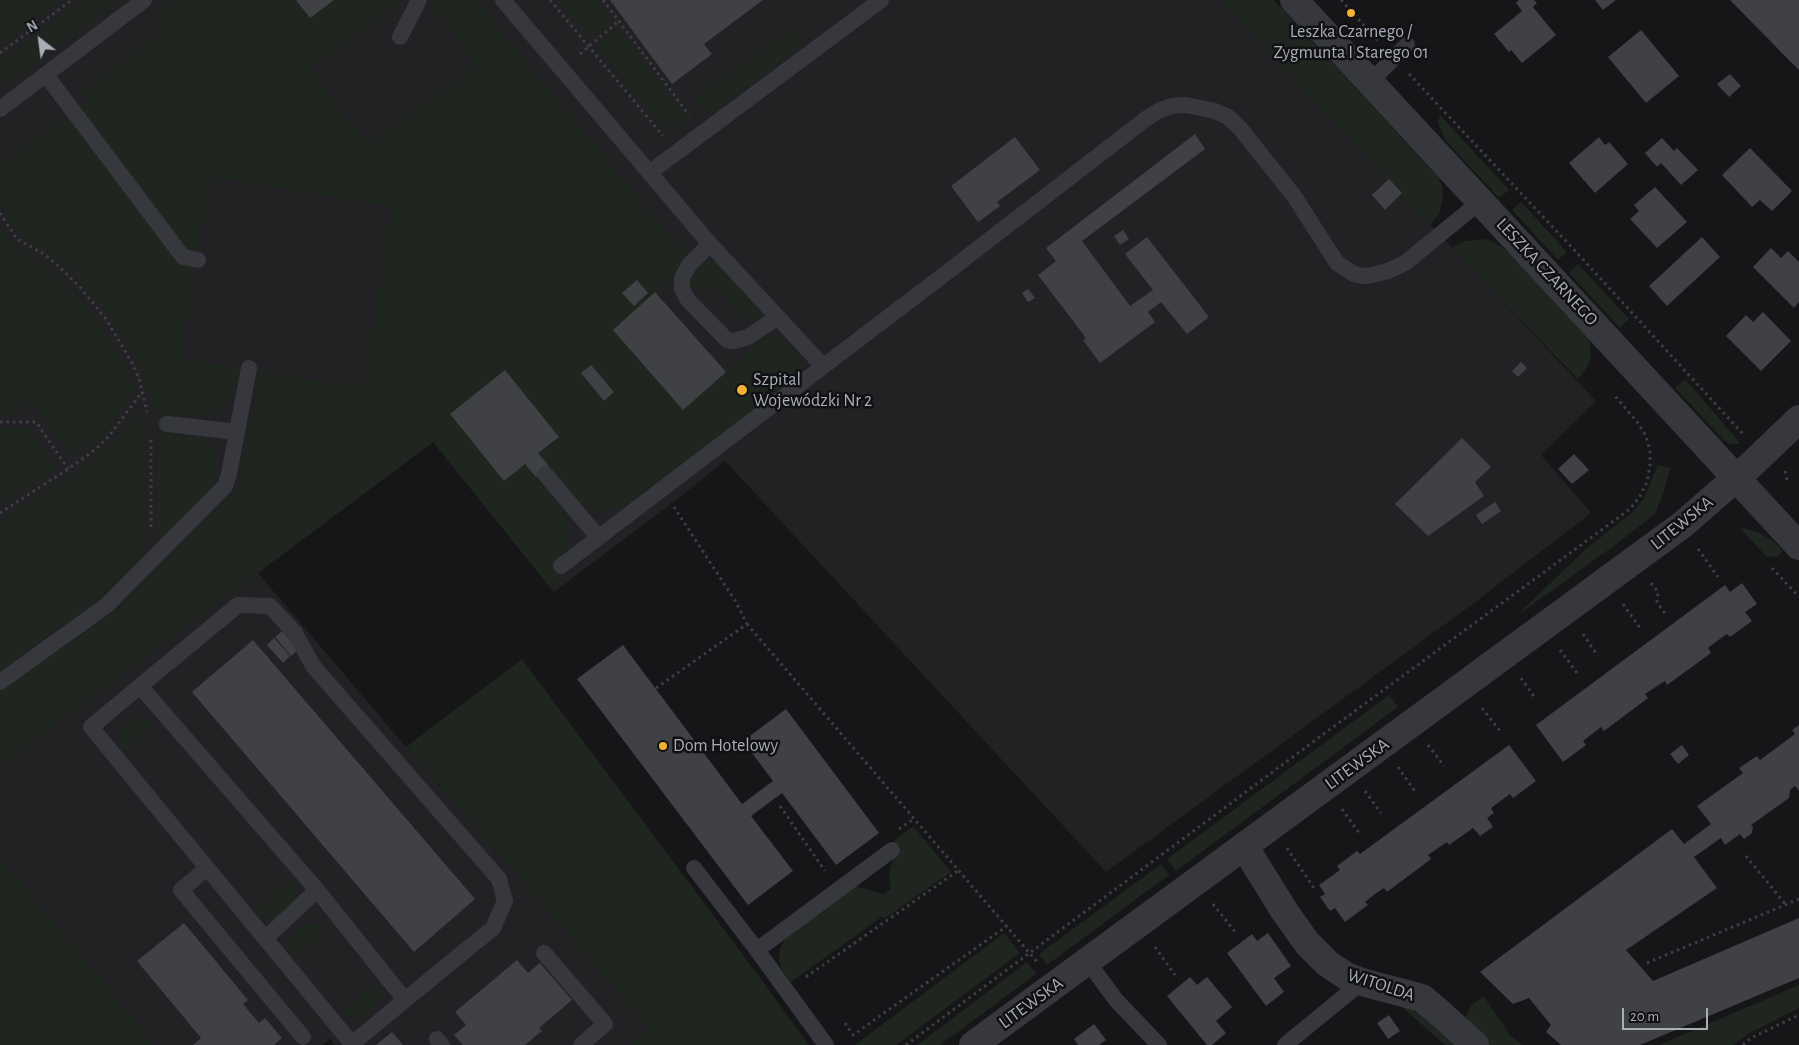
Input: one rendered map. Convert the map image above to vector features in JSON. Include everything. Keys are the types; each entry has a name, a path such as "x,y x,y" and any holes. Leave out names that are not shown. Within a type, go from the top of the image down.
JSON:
{"street":[{"name":"LESZKA CZARNEGO","path":"1294,0 1799,546"},
{"name":"LITEWSKA","path":"973,1045 1682,525 1799,419"},
{"name":"WITOLDA","path":"1244,846 1285,912 1308,943 1328,964 1348,977 1422,998 1475,1045"}],"lane":[{"path":"0,109 144,0"},
{"path":"400,37 419,0"},
{"path":"504,0 710,244 823,366"},
{"path":"649,173 881,0"},
{"path":"1370,82 1406,45"},
{"path":"46,75 182,256 198,260"},
{"path":"561,566 1063,184 1146,118 1160,110 1172,106 1186,105 1216,111 1228,117 1240,127 1294,196 1337,262 1354,274 1372,275 1388,271 1405,263 1481,201"},
{"path":"710,244 689,265 682,278 682,289 688,300 727,340 734,341 748,337 778,317"},
{"path":"0,682 107,605 225,486 229,474 249,368"},
{"path":"167,424 237,432"},
{"path":"544,474 598,537"},
{"path":"238,605 270,606 295,633 313,666 499,879 505,901 493,928 353,1044 207,868 91,727 238,605"},
{"path":"140,686 317,890 405,1000"},
{"path":"758,950 892,850"},
{"path":"207,868 181,890 303,1037"},
{"path":"694,868 758,950 826,1045"},
{"path":"266,938 317,890"},
{"path":"544,953 605,1024 581,1045"},
{"path":"1088,962 1116,1000 1159,1045"},
{"path":"1285,1045 1362,982"}],"path":[{"path":"0,53 72,0"},
{"path":"550,0 664,137 671,134"},
{"path":"603,0 683,107"},
{"path":"1341,0 1744,435"},
{"path":"562,69 619,21"},
{"path":"0,213 17,239 44,254 56,264 79,286 106,319 132,363 143,391 148,417"},
{"path":"0,513 96,449 109,436 143,391"},
{"path":"906,1045 1630,509 1640,496 1647,482 1650,452 1646,436 1615,396"},
{"path":"0,422 36,422 68,469"},
{"path":"149,563 152,485 150,433"},
{"path":"661,491 736,602 747,624 1007,926 1055,985"},
{"path":"1682,525 1718,577"},
{"path":"1634,561 1658,592 1657,602 1666,615"},
{"path":"1772,568 1799,597"},
{"path":"656,688 747,624"},
{"path":"780,806 839,891"},
{"path":"1273,826 1316,891"},
{"path":"1746,856 1786,904"},
{"path":"786,991 959,870"},
{"path":"1196,882 1236,933"},
{"path":"1647,963 1799,899"},
{"path":"1139,924 1175,975"},
{"path":"845,1023 854,1036 1007,926"},
{"path":"1744,1045 1751,1038 1799,1015"}],"shaded area":[{"name":"Szpital Wojewódzki Nr 2","path":"0,0 1220,0 1596,401 1541,455 1591,513 1470,606 1106,872 725,461 554,592 433,442 258,573 649,1028 629,1045 335,1045 330,1039 322,1045 155,1045 0,857"},
{"path":"0,0 61,0 0,46"},
{"path":"83,0 119,0 12,79 0,85 0,62"},
{"path":"170,0 296,0 310,18 334,0 400,0 310,68 368,146 477,66 429,2 430,0 475,0 686,255 671,279 613,330 683,410 765,337 775,334 780,336 804,367 801,372 772,396 619,510 596,510 579,501 538,453 559,436 505,370 450,414 504,481 525,464 561,507 571,533 563,554 554,563 563,575 549,586 433,442 0,765 0,692 118,609 238,490 261,371 363,387 391,207 211,177 198,252 185,250 79,109 87,101 82,92 166,31 153,13"},
{"path":"556,0 597,0 612,20 590,39"},
{"path":"1220,0 1274,0 1439,178 1443,196 1439,214 1430,225"},
{"path":"618,27 687,119 678,126 666,131 596,46"},
{"path":"791,27 804,43 708,115 695,98"},
{"path":"1440,115 1509,190 1499,198 1445,140 1438,123"},
{"path":"67,117 178,264 196,266 180,359 239,368 234,393 220,411 203,416 166,414 164,434 201,438 211,446 217,457 218,474 209,490 155,542 158,430 154,405 142,370 124,336 103,306 65,264 21,237 0,205 0,164"},
{"path":"1521,202 1567,252 1558,260 1512,210"},
{"path":"0,225 12,243 64,280 98,320 128,368 134,390 102,435 72,457 33,400 17,410 20,415 0,415"},
{"path":"1488,239 1512,256 1589,339 1591,359 1578,379 1451,248 1465,241"},
{"path":"715,261 759,312 752,320 745,318 717,288 701,291 692,288 689,280 693,271 704,262"},
{"path":"1578,264 1629,319 1620,328 1569,273"},
{"path":"1685,379 1741,444 1730,444 1724,440 1675,388"},
{"path":"138,409 144,441 145,475 139,560 93,603 0,670 0,521 83,467 116,438"},
{"path":"0,427 30,428 57,468 0,504"},
{"path":"1658,465 1670,468 1655,514 1515,617 1588,547 1633,512 1644,498"},
{"path":"1739,527 1758,532 1773,541 1783,551 1778,556 1767,557"},
{"path":"522,659 809,1045 629,1045 649,1028 406,747"},
{"path":"1389,695 1398,707 1176,871 1167,859"},
{"path":"141,718 156,722 121,751 119,735 123,726 131,720"},
{"path":"913,826 951,872 884,919 883,916 791,982 782,970 779,960 780,949 785,939 855,886 883,894 891,889 890,869 899,850 894,840"},
{"path":"0,857 155,1045 0,1045"},
{"path":"1161,864 1169,875 1047,965 1039,954"},
{"path":"290,880 296,889 295,896 290,907 283,913 272,918 261,914 256,909"},
{"path":"312,922 321,924 328,929 295,957 291,950 291,940 295,931 302,925"},
{"path":"1004,933 1020,953 896,1045 855,1045"},
{"path":"1027,962 1036,974 940,1045 917,1045"},
{"path":"374,983 379,989 379,996 374,1007 367,1014 356,1018 345,1015 341,1011"},
{"path":"1799,985 1799,1008 1748,1034 1733,1045 1659,1045"},
{"path":"1484,997 1510,1035 1522,1045 1487,1045 1473,1028 1466,1017 1471,1005"},
{"path":"1394,1000 1405,1002 1459,1045 1445,1045"}],"building":[{"path":"296,0 334,0 310,18"},
{"path":"610,0 763,0 704,44 712,54 672,84"},
{"path":"1519,0 1534,0 1537,3 1533,7 1556,35 1522,63 1511,50 1509,52 1494,34 1522,11 1516,3"},
{"path":"1595,0 1616,0 1603,10"},
{"path":"1730,0 1799,0 1799,70 1782,53"},
{"path":"1641,30 1679,76 1646,103 1608,57"},
{"path":"1730,74 1741,86 1729,97 1717,84"},
{"path":"1195,134 1205,149 1082,241 1130,306 1153,290 1125,254 1147,237 1209,317 1187,334 1161,302 1148,312 1155,322 1100,363 1083,340 1086,338 1038,275 1056,261 1046,248"},
{"path":"1015,137 1040,170 997,202 1000,206 978,222 951,186"},
{"path":"1599,137 1605,145 1609,142 1628,164 1595,193 1569,163"},
{"path":"1662,138 1674,151 1677,148 1698,170 1681,185 1661,163 1657,167 1645,153"},
{"path":"1750,148 1792,191 1772,211 1760,200 1752,207 1722,175"},
{"path":"1389,179 1402,193 1385,210 1372,195"},
{"path":"1655,187 1687,222 1657,248 1630,219 1639,211 1634,205"},
{"path":"1123,230 1129,239 1120,245 1114,236"},
{"path":"1702,237 1720,257 1667,306 1649,286"},
{"path":"1771,248 1781,258 1788,251 1799,262 1799,302 1794,308 1753,267"},
{"path":"637,280 648,293 634,306 622,293"},
{"path":"1028,289 1035,298 1028,302 1022,293"},
{"path":"655,292 726,372 683,410 613,330"},
{"path":"1763,312 1791,341 1761,371 1726,336 1746,315 1753,322"},
{"path":"1521,362 1527,368 1518,377 1512,371"},
{"path":"591,365 614,392 604,401 581,373"},
{"path":"505,370 559,437 538,453 549,466 536,477 525,464 504,481 450,414"},
{"path":"1462,438 1491,467 1475,482 1484,496 1428,536 1395,504"},
{"path":"1574,454 1589,470 1572,484 1558,469"},
{"path":"1495,502 1501,511 1482,524 1476,515"},
{"path":"1742,583 1757,604 1745,612 1752,621 1730,637 1727,634 1717,641 1708,648 1711,653 1667,685 1665,681 1645,694 1648,698 1604,731 1601,727 1583,741 1586,745 1563,762 1536,725 1725,585 1730,592"},
{"path":"282,631 298,650 291,656 275,637"},
{"path":"274,638 290,656 283,663 267,645"},
{"path":"253,640 475,899 414,952 192,692"},
{"name":"Dom Hotelowy","path":"623,645 742,804 773,781 743,741 786,709 879,833 836,865 782,793 751,816 793,871 748,905 577,679"},
{"path":"1799,725 1799,791 1795,786 1790,790 1789,798 1751,825 1753,827 1752,833 1744,839 1740,834 1725,845 1721,838 1694,857 1717,888 1626,950 1653,981 1799,918 1799,978 1640,1045 1561,1045 1546,1032 1551,1025 1529,998 1513,1004 1480,972 1672,829 1684,844 1711,824 1697,806 1743,773 1739,768 1757,756 1760,760 1795,734 1792,730"},
{"path":"1509,745 1536,781 1513,798 1510,794 1491,808 1494,813 1487,818 1493,827 1480,836 1473,828 1449,845 1447,842 1428,855 1431,859 1387,892 1384,888 1375,894 1365,902 1368,905 1345,922 1335,908 1330,911 1320,897 1325,894 1319,885 1340,870 1337,866 1357,851 1360,854"},
{"path":"1682,745 1689,755 1678,764 1670,754"},
{"path":"184,923 248,1000 243,1004 259,1023 265,1018 282,1038 274,1045 193,1045 201,1038 137,961"},
{"path":"1268,933 1291,966 1274,978 1284,992 1266,1006 1227,953 1252,934 1257,941"},
{"path":"517,960 528,973 540,963 572,1000 539,1028 542,1031 525,1045 463,1045 454,1035 466,1025 455,1012"},
{"path":"1190,977 1197,985 1207,977 1232,1007 1216,1021 1226,1033 1212,1045 1207,1045 1167,996"},
{"path":"1389,1015 1400,1031 1388,1039 1377,1023"},
{"path":"1094,1024 1106,1040 1099,1045 1078,1045 1074,1039"},
{"path":"392,1032 403,1045 376,1045"}],"place":[{"name":"Leszka Czarnego / Zygmunta I Starego 01","path":"1351,13"},
{"name":"Szpital Wojewódzki Nr 2","path":"742,390"},
{"name":"Dom Hotelowy","path":"663,746"}]}
